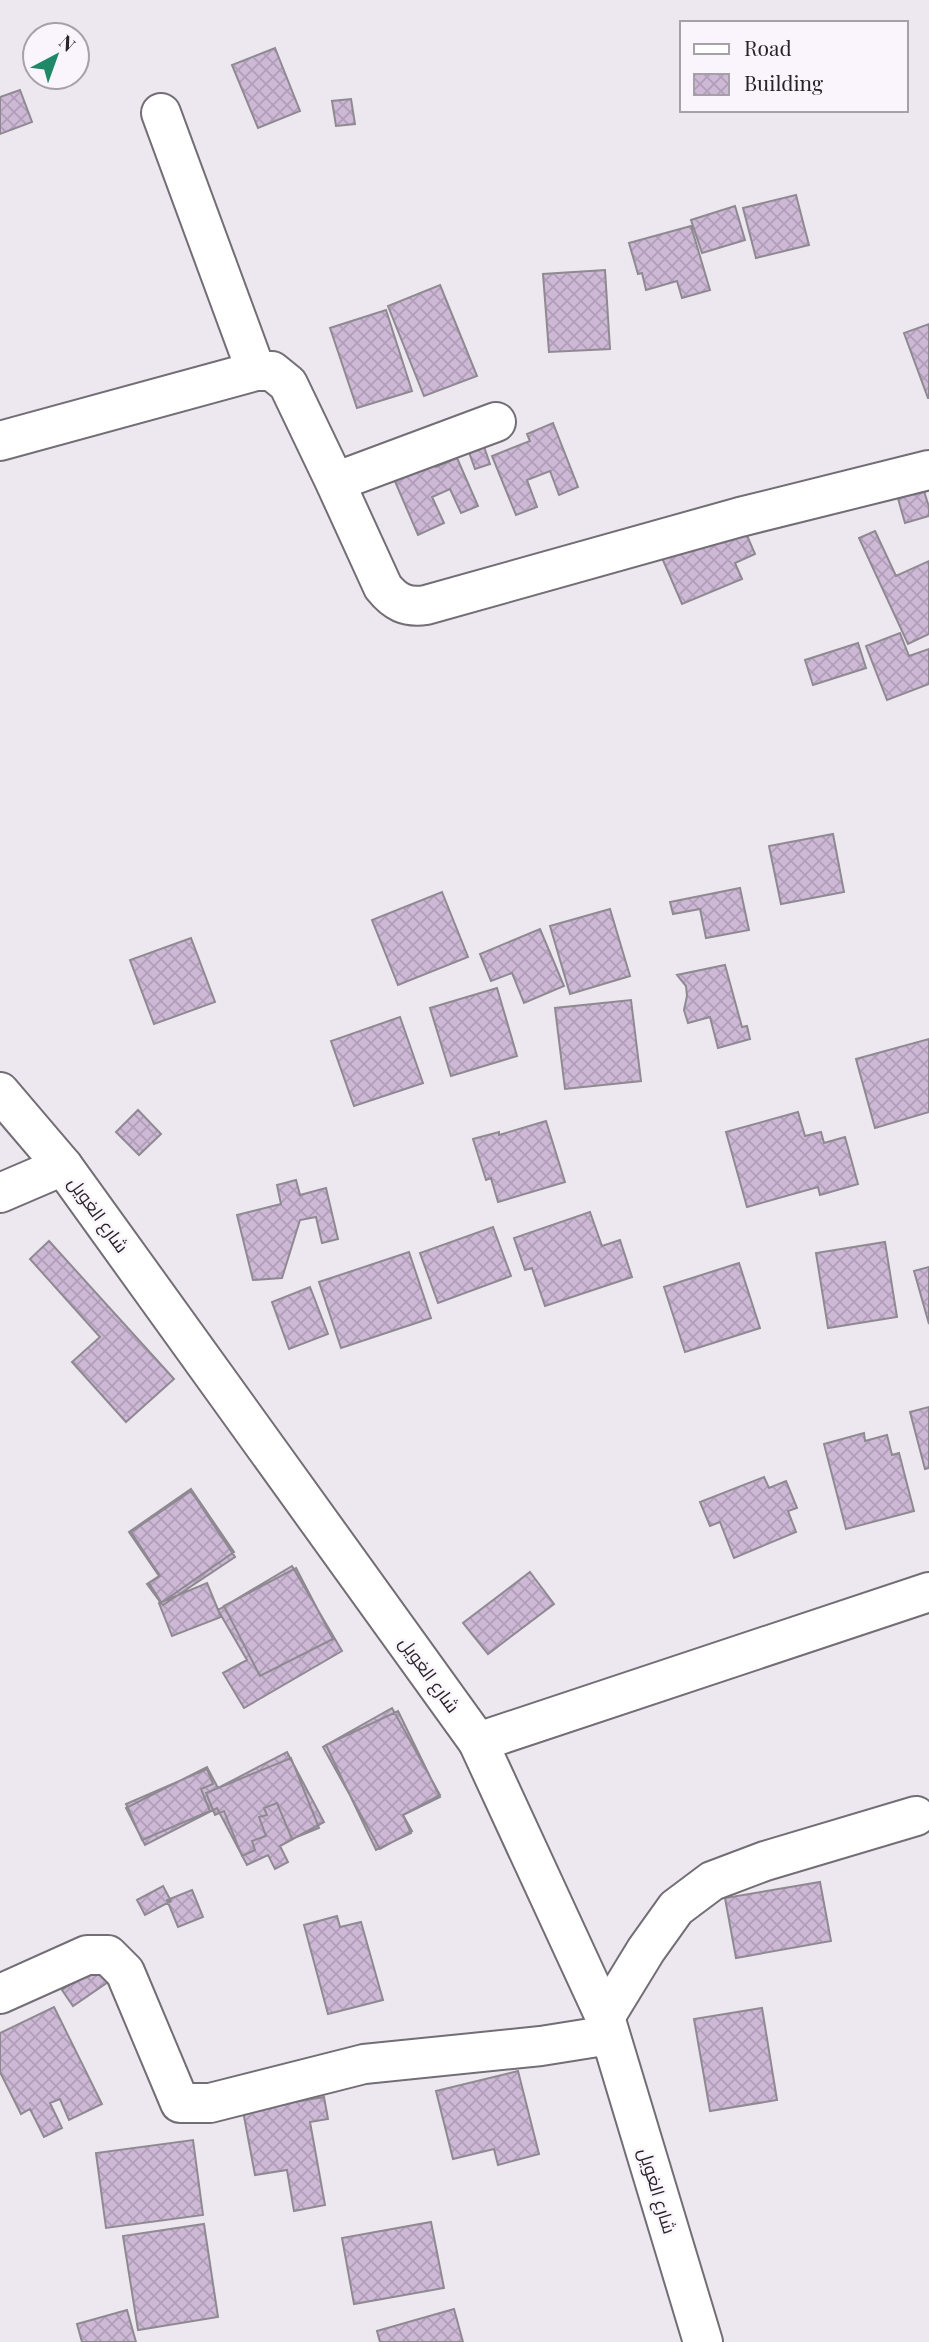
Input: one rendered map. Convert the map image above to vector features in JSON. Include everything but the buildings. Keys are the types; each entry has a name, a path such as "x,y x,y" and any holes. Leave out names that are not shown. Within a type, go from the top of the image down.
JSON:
{"street":[{"path":"161,113 256,371"},
{"path":"0,441 256,371 272,371 288,384 383,587 394,600 411,607 740,517 929,470"},
{"path":"335,482 496,422"},
{"name":"شارع الغويل","path":"0,1092 62,1166 478,1742 608,2026 703,2342"},
{"path":"0,1193 62,1166"},
{"path":"478,1742 929,1592"},
{"path":"0,1994 87,1955 108,1955 125,1972 180,2103 210,2103 364,2063 541,2046 608,2026 646,1951 676,1908 712,1881 765,1860 916,1816"}]}
